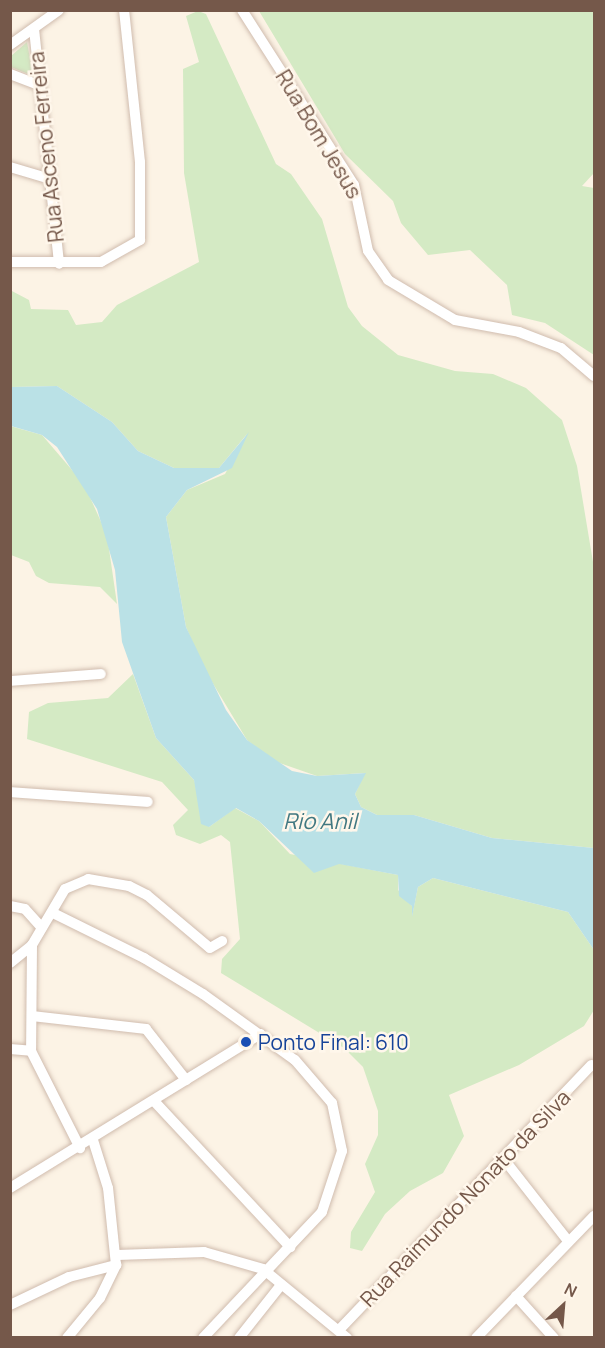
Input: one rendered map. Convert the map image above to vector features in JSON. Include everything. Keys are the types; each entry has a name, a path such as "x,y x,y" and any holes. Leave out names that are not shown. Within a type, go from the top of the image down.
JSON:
{"street":[{"path":"10,45 59,10"},
{"path":"10,262 59,264 120,255 143,231 124,10"},
{"name":"Rua Bom Jesus","path":"242,10 354,185 368,251 388,280 456,320 519,332 561,348 594,376"},
{"name":"Rua Asceno Ferreira","path":"34,29 59,264"},
{"path":"10,74 39,85"},
{"path":"10,167 50,179"},
{"path":"10,681 100,674"},
{"path":"10,792 148,802"},
{"path":"10,963 32,945 66,889 88,879 129,886 207,947 222,941"},
{"path":"10,906 25,909 42,928"},
{"path":"53,913 144,958 260,1034 319,1085 339,1124 342,1151 330,1197 290,1247 263,1269 203,1338"},
{"path":"32,945 32,1051 80,1148"},
{"path":"32,1016 146,1029 186,1080"},
{"path":"10,1188 93,1140 260,1034"},
{"path":"10,1049 32,1051"},
{"name":"Rua Raimundo Nonato da Silva","path":"343,1334 591,1065"},
{"path":"154,1101 290,1247"},
{"path":"67,1338 100,1298 116,1260 108,1188 93,1140"},
{"path":"503,1158 568,1241"},
{"path":"476,1338 594,1216"},
{"path":"10,1305 69,1277 116,1260 204,1252 263,1269 343,1334"},
{"path":"239,1338 281,1285"},
{"path":"516,1296 554,1338"}],"green space":[{"path":"198,11 206,14 276,164 291,174 322,219 348,307 362,326 398,355 455,371 493,374 526,388 562,420 577,466 594,568 594,848 492,838 414,815 377,815 361,807 355,794 365,773 317,776 271,760 247,740 203,667 186,627 166,517 187,490 225,474 247,434 219,468 174,468 138,451 112,422 57,386 11,387 10,290 29,300 31,309 68,310 76,325 102,322 117,305 199,262 184,173 183,69 199,62 186,16"},
{"path":"259,11 594,11 594,173 582,186 594,188 594,355 545,323 512,315 507,285 470,250 428,255 401,223 393,201 345,154"},
{"path":"27,42 33,76 11,67 11,56"},
{"path":"10,426 42,435 84,484 107,535 117,604 100,587 49,583 36,576 29,562 11,555"},
{"path":"133,674 156,738 194,780 209,827 235,808 259,821 290,854 398,875 398,890 412,906 412,916 418,887 433,878 568,912 594,950 594,1010 584,1026 519,1065 449,1095 464,1136 443,1173 410,1191 385,1214 362,1251 350,1248 351,1232 375,1192 365,1164 378,1135 378,1111 363,1067 344,1048 221,973 222,959 240,939 230,842 221,835 200,844 176,835 173,825 188,810 162,782 27,739 29,712 48,703 108,698"}],"water":[{"name":"Rio Anil","path":"57,386 112,422 138,451 174,468 219,468 249,432 232,468 187,490 166,517 186,627 226,710 247,740 292,771 317,776 366,773 355,794 361,807 377,815 414,815 492,838 594,848 594,950 568,912 433,878 418,887 412,917 412,906 399,896 398,875 339,864 314,873 259,821 236,808 209,827 201,824 194,780 156,738 122,642 115,570 97,509 57,447 42,435 11,426 11,387"}],"place":[{"name":"Ponto Final: 610","path":"246,1042"}]}
